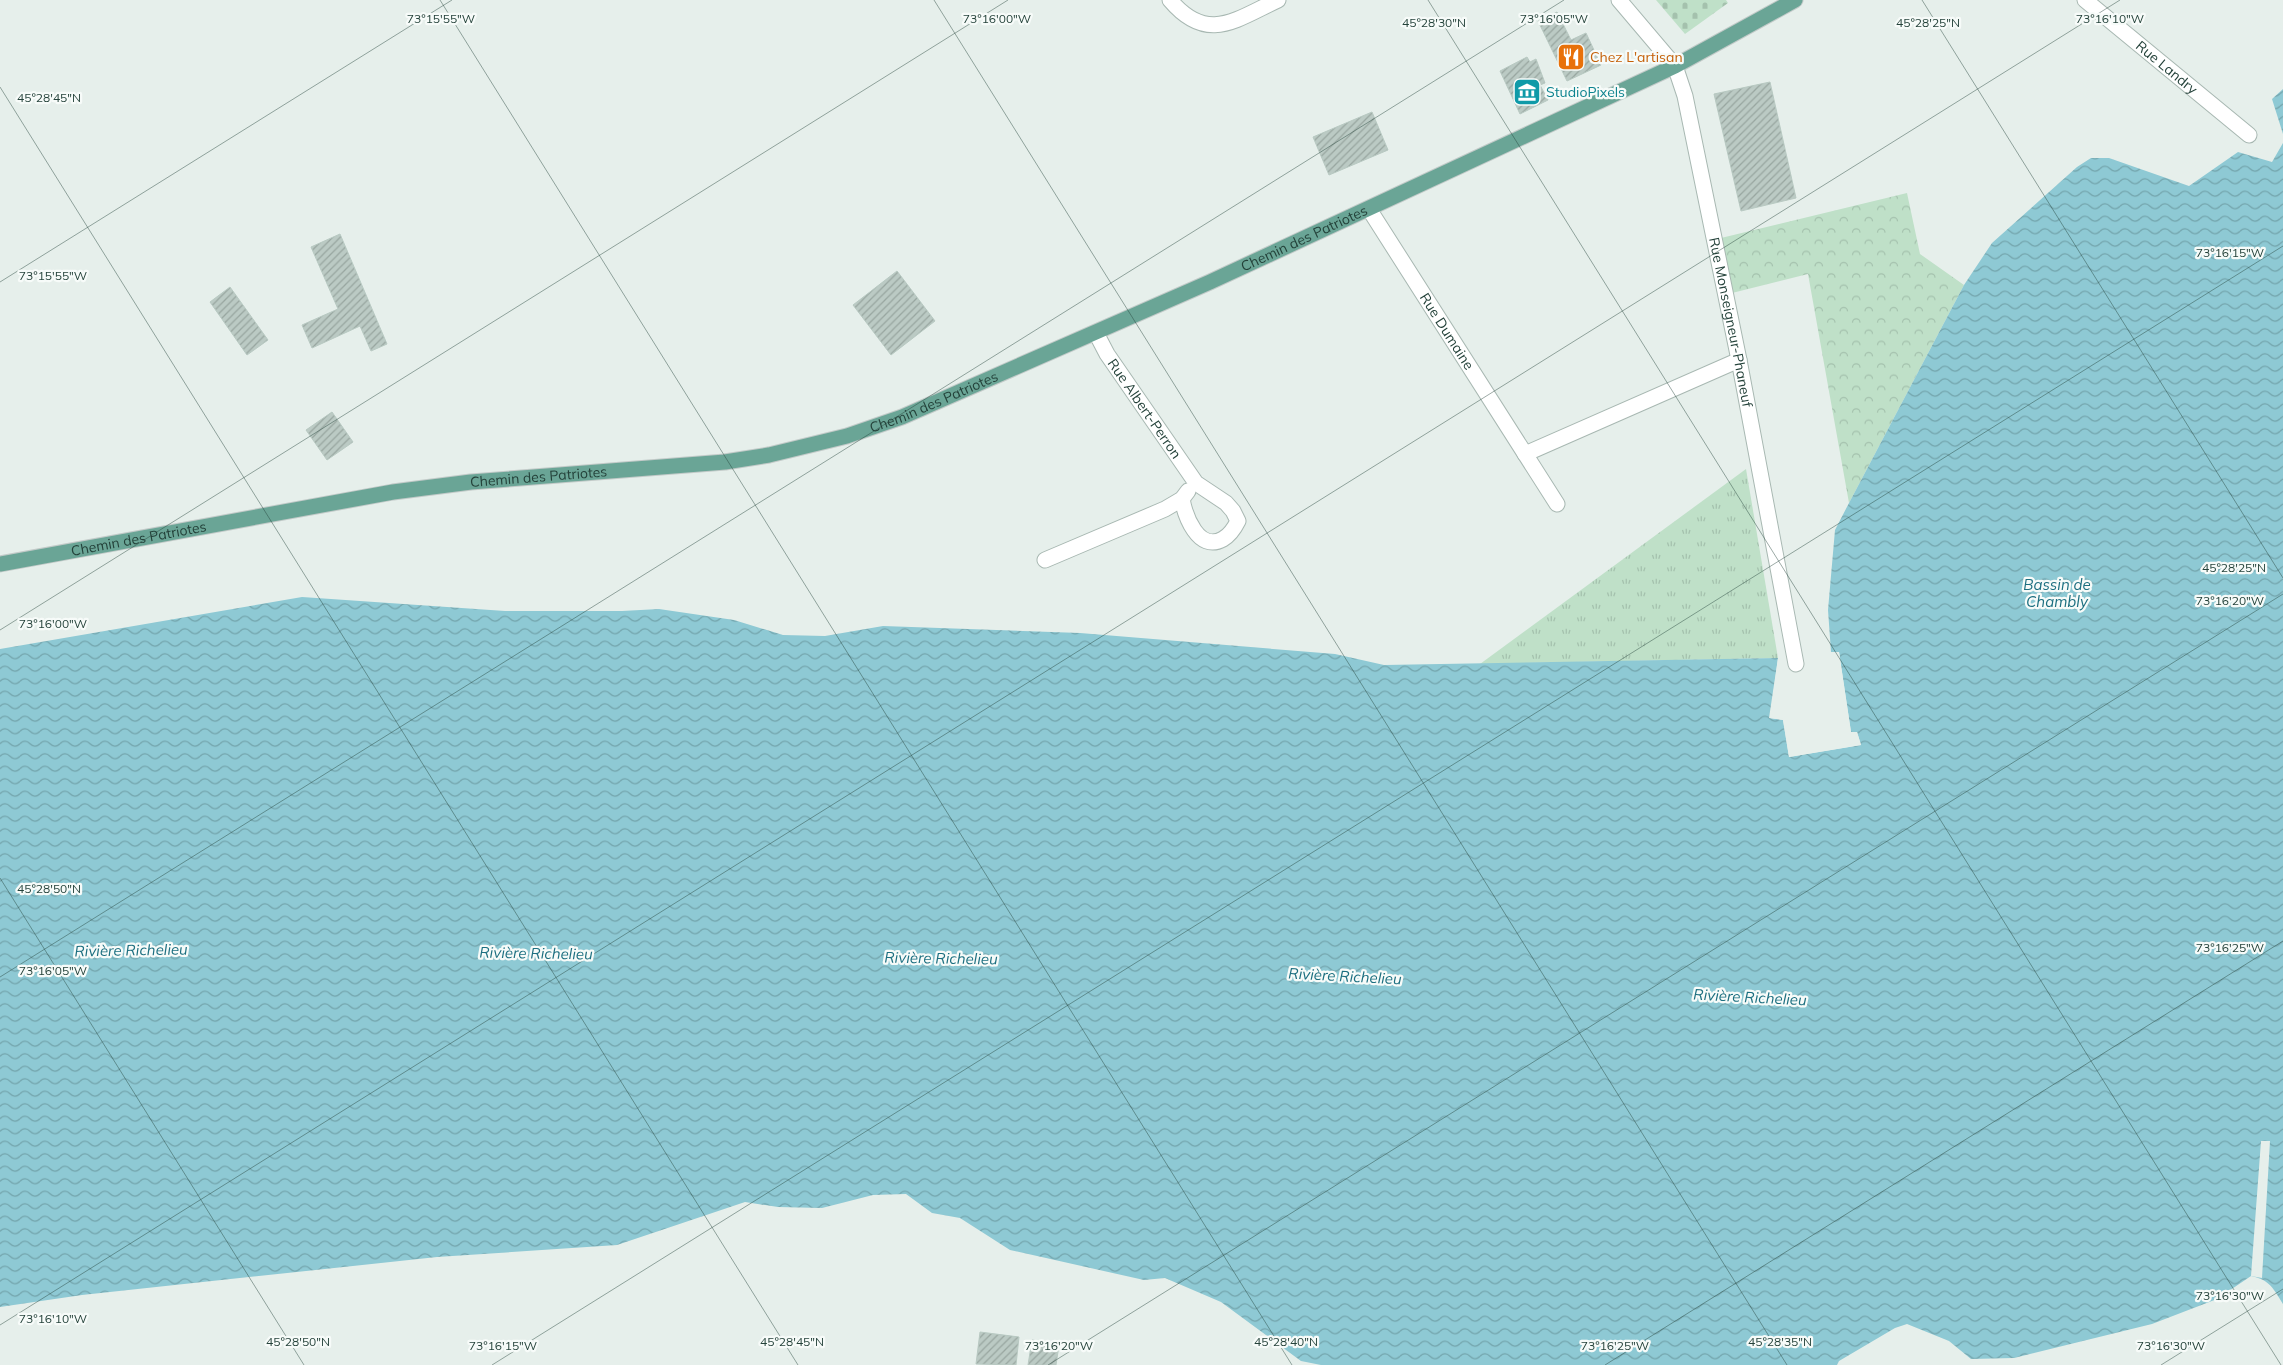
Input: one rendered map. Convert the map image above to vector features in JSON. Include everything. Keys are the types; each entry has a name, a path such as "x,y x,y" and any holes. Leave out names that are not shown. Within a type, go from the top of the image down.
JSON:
{"main road":[{"name":"Chemin des Patriotes","path":"0,564 393,492 472,482 725,462 816,445 902,416 1096,333 1369,209 1675,66 1795,0"}],"street":[{"path":"1170,0 1186,17 1201,24 1216,25 1232,22 1278,0"},
{"name":"Rue Monseigneur-Phaneuf","path":"1619,0 1675,66 1685,96 1796,664"},
{"name":"Rue Landry","path":"2085,0 2249,136"},
{"name":"Rue Dumaine","path":"1369,209 1557,504"},
{"name":"Rue Albert-Perron","path":"1096,333 1113,362 1196,483 1234,511 1238,521 1229,535 1220,541 1213,542 1199,536 1188,522 1182,499"},
{"path":"1525,454 1738,360"},
{"path":"1045,560 1165,509 1182,499 1196,483"}],"green space":[{"path":"1656,0 1726,0 1728,3 1685,34"},
{"path":"1907,193 1920,254 1964,285 1849,503 1808,274 1732,293 1721,238"},
{"path":"1746,469 1778,658 1480,664"}],"water":[{"path":"2283,89 2283,134 2272,99"},
{"path":"2283,143 2283,1304 2267,1282 2251,1276 2217,1299 2152,1324 2014,1358 1971,1359 1949,1341 1907,1324 1895,1328 1839,1361 1837,1365 1321,1365 1301,1361 1221,1302 1165,1278 1144,1280 1010,1250 960,1218 932,1213 906,1194 873,1195 822,1208 778,1207 745,1202 617,1245 437,1257 82,1295 0,1307 0,649 302,597 505,611 622,611 659,609 734,620 783,635 825,636 883,626 1080,633 1335,654 1384,665 1778,658 1770,718 1783,720 1789,757 1861,745 1857,732 1851,732 1839,652 1831,652 1828,610 1835,530 1964,285 1992,243 2077,167 2091,158 2109,158 2189,186 2238,152 2272,162"}],"pier":[{"path":"1828,652 1839,652 1851,732 1857,732 1861,745 1789,757 1783,720 1769,718 1778,658 1781,658 1772,716 1786,719 1791,754 1858,743 1855,734 1848,733 1837,654 1830,654"},
{"path":"2261,1141 2270,1141 2262,1278 2251,1276"}],"building":[{"path":"1557,12 1571,40 1586,33 1601,65 1567,81 1538,21"},
{"name":"StudioPixels","path":"1527,57 1530,62 1536,59 1545,83 1540,85 1548,100 1520,114 1500,71"},
{"path":"1770,82 1796,198 1741,211 1714,94"},
{"path":"1372,112 1388,150 1329,175 1313,137"},
{"path":"340,234 387,344 371,351 360,326 312,348 302,325 338,309 311,247"},
{"path":"897,271 935,321 891,355 853,305"},
{"path":"230,287 268,340 247,355 210,302"},
{"path":"332,412 353,442 327,460 306,430"},
{"path":"980,1332 1019,1337 1016,1365 976,1364"},
{"path":"1032,1340 1059,1345 1056,1365 1028,1365"}],"place":[{"name":"Chez L'artisan","path":"1571,57"},
{"name":"StudioPixels","path":"1527,92"}],"water label":[{"name":"Bassin de Chambly","path":"2057,592"},
{"name":"Rivière Richelieu","path":"131,950"},
{"name":"Rivière Richelieu","path":"536,953"},
{"name":"Rivière Richelieu","path":"941,958"},
{"name":"Rivière Richelieu","path":"1345,976"},
{"name":"Rivière Richelieu","path":"1750,997"}]}
